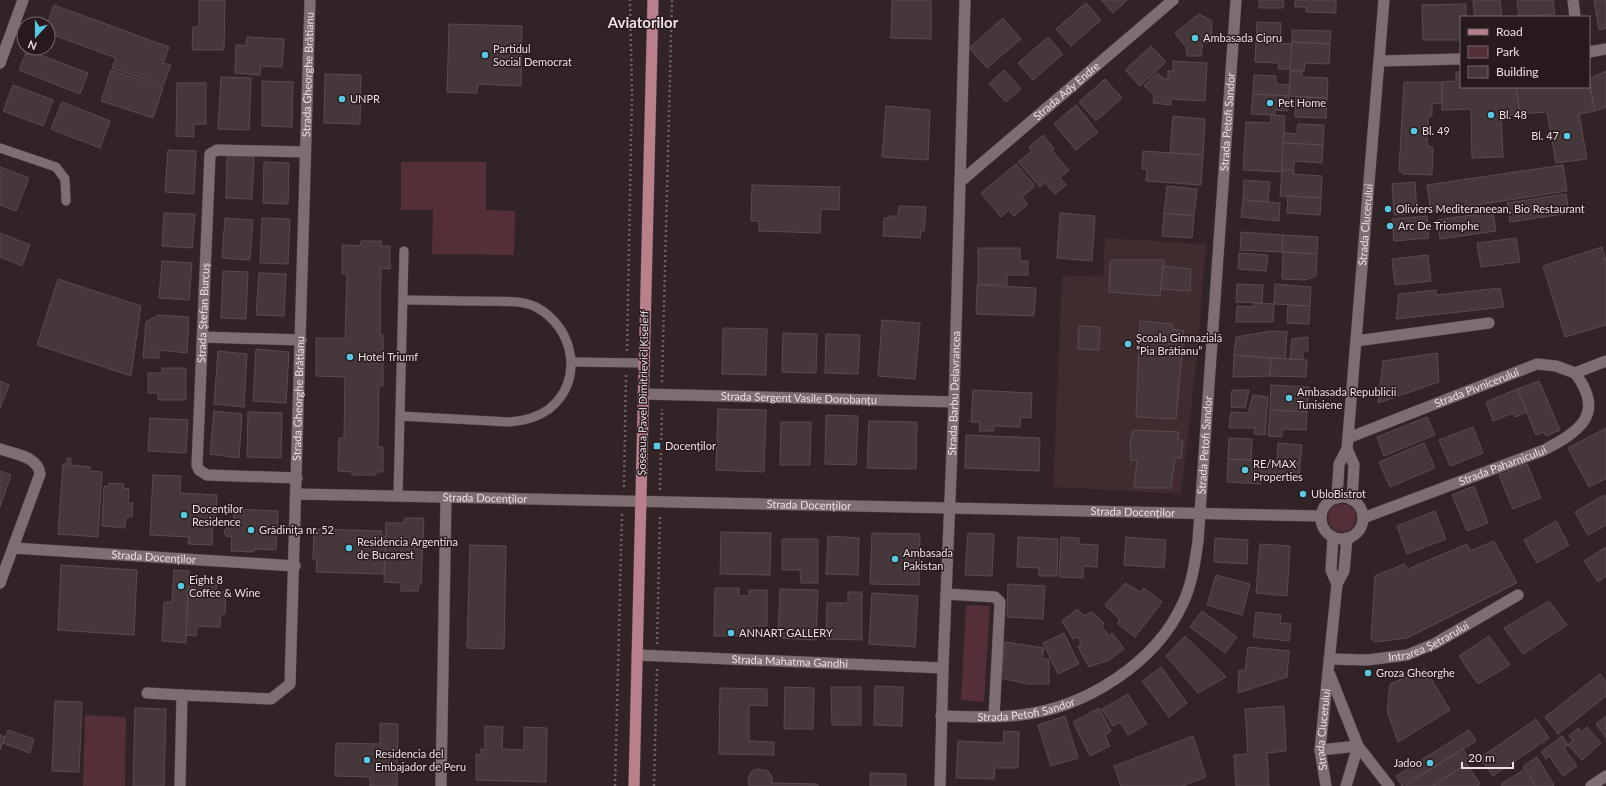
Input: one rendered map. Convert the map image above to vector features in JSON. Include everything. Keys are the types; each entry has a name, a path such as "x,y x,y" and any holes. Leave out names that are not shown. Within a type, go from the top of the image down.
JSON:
{"main road":[{"name":"Șoseaua Pavel Dimitrievici Kiseleff","path":"634,786 653,0"}],"street":[{"path":"0,63 23,0"},
{"name":"Strada Gheorghe Brătianu","path":"147,693 271,699 290,684 295,566 310,0"},
{"name":"Strada Barbu Delavrancea","path":"940,786 941,716 954,402 965,0"},
{"name":"Strada Ady Endre","path":"960,182 1173,0"},
{"name":"Strada Petofi Sandor","path":"941,716 994,717 1022,715 1051,709 1102,688 1124,674 1160,641 1174,622 1184,602 1195,562 1200,513 1236,0"},
{"name":"Strada Clucerului","path":"1337,498 1339,464 1347,449 1384,0"},
{"path":"1573,0 1575,16"},
{"path":"1590,52 1606,48"},
{"path":"1379,61 1460,59"},
{"name":"Strada Ștefan Burcuș","path":"297,478 207,475 199,470 197,465 210,154 217,150 306,152"},
{"path":"1356,341 1489,323"},
{"path":"202,337 301,340"},
{"name":"Strada Pivnicerului","path":"1348,438 1537,364 1556,366 1574,373"},
{"path":"1574,373 1605,364"},
{"name":"Strada Paharnicului","path":"1363,518 1544,450 1567,438 1583,427 1588,418 1590,409 1582,382 1574,373"},
{"name":"Strada Sergent Vasile Dorobanțu","path":"643,394 954,402"},
{"path":"0,449 34,460 40,474 0,583"},
{"name":"Strada Clucerului","path":"1347,449 1354,465 1352,500"},
{"name":"Strada Docenților","path":"297,494 1321,516"},
{"path":"441,786 446,497"},
{"path":"1337,498 1352,500 1360,508 1363,518 1358,532 1347,538 1333,537 1324,530 1321,516 1325,505 1337,498"},
{"name":"Strada Clucerului","path":"1333,537 1331,570 1337,584"},
{"name":"Strada Clucerului","path":"1326,786 1320,750 1337,584 1344,571 1347,538"},
{"name":"Strada Docenților","path":"13,548 295,566"},
{"path":"946,594 995,597 1000,602 994,717"},
{"name":"Intrarea Șetrarului","path":"1330,659 1367,660 1407,655 1434,644 1518,595"},
{"name":"Strada Mahatma Gandhi","path":"637,656 943,668"},
{"name":"Strada Clucerului","path":"1328,673 1358,746 1389,786"},
{"path":"180,786 182,695"},
{"path":"1320,750 1358,746 1346,786"},
{"path":"1591,786 1606,776"}],"lane":[{"path":"0,148 56,167 65,179 66,201"},
{"path":"398,496 404,251"},
{"path":"400,416 509,422 522,421 537,416 550,408 563,392 571,373 572,362 569,346 563,331 551,317 536,307 513,302 403,300"},
{"path":"572,362 644,363"}],"path":[{"path":"615,786 632,94 630,0"}],"shaded area":[{"name":"Școala Gimnazială ”Pia Brătianu”","path":"1105,238 1206,244 1196,368 1181,494 1053,487 1062,275 1103,277"}],"green space":[{"path":"401,162 486,162 486,210 515,211 514,255 432,254 433,210 401,210"},
{"path":"1342,504 1352,508 1356,518 1352,528 1342,532 1332,528 1328,518 1332,508"},
{"path":"966,605 990,606 984,702 961,700"},
{"path":"85,715 126,717 125,786 83,786"}],"building":[{"path":"199,0 225,0 224,50 192,50 193,27 199,27"},
{"path":"892,0 931,0 931,39 891,38"},
{"path":"1101,0 1127,0 1113,13"},
{"path":"1259,0 1284,0 1283,8 1259,8"},
{"path":"1295,0 1336,0 1336,13 1306,12 1306,7 1295,7"},
{"path":"1473,0 1500,0 1502,16 1475,16"},
{"path":"1517,0 1553,0 1555,14 1519,16"},
{"path":"1594,0 1606,0 1606,28 1599,30"},
{"path":"1086,3 1101,20 1071,46 1056,29"},
{"path":"1466,4 1466,16 1460,16 1460,40 1423,40 1422,5"},
{"path":"54,5 169,47 163,63 171,65 163,86 112,68 116,58 56,36 56,16 50,16"},
{"name":"Ambasada Cipru","path":"1199,14 1212,21 1211,43 1203,42 1201,56 1187,56 1186,47 1175,33"},
{"path":"1003,18 1021,39 987,68 969,48"},
{"path":"1257,22 1281,23 1280,43 1256,42"},
{"name":"Partidul Social Democrat","path":"449,24 522,26 521,86 478,84 477,93 447,92"},
{"path":"1292,30 1331,31 1330,44 1292,42"},
{"path":"247,37 284,39 282,67 261,66 260,75 235,73 236,45 246,46"},
{"path":"1048,37 1063,54 1033,80 1018,63"},
{"path":"1256,42 1292,44 1291,69 1278,69 1279,63 1255,62"},
{"path":"1292,42 1330,44 1329,64 1305,63 1304,71 1290,71"},
{"path":"1151,46 1166,62 1140,86 1125,70"},
{"path":"25,56 43,56 88,73 80,94 19,70"},
{"path":"1173,61 1207,63 1205,101 1171,99 1171,105 1153,103 1154,95 1144,86 1157,73 1163,78 1168,79 1168,71 1173,71"},
{"path":"111,70 163,88 153,118 101,101"},
{"path":"1004,70 1021,89 1006,102 989,84"},
{"path":"1290,71 1302,71 1302,77 1328,78 1327,98 1289,96"},
{"path":"1606,71 1606,107 1595,111 1590,84 1590,79"},
{"name":"Bl. 48","path":"1456,72 1460,72 1460,88 1516,88 1520,114 1501,116 1503,157 1472,158 1471,109 1442,110 1442,82 1456,81"},
{"name":"UNPR","path":"325,74 361,75 360,124 324,123"},
{"path":"1254,75 1276,76 1276,84 1290,85 1289,96 1253,94"},
{"path":"221,77 251,78 249,130 218,129"},
{"path":"1105,79 1122,98 1096,121 1079,102"},
{"path":"262,81 293,82 292,127 262,126"},
{"name":"Bl. 49","path":"1404,82 1442,82 1442,103 1432,104 1432,115 1428,118 1427,145 1433,148 1432,175 1403,174 1399,170"},
{"path":"177,83 206,83 206,124 194,124 194,137 176,136"},
{"path":"13,85 53,100 43,126 3,111"},
{"name":"Bl. 47","path":"1516,88 1589,88 1595,111 1579,114 1587,159 1556,163 1547,112 1520,114"},
{"name":"Pet Home","path":"1253,94 1289,96 1288,111 1275,110 1275,115 1251,114"},
{"path":"1296,97 1327,98 1326,118 1295,117"},
{"path":"62,102 110,121 100,148 51,129"},
{"path":"1076,105 1098,132 1076,150 1054,124"},
{"path":"886,106 930,110 928,160 882,157"},
{"path":"1271,115 1285,116 1282,172 1243,170 1246,122 1271,123"},
{"path":"1173,116 1205,119 1203,155 1170,153"},
{"path":"1298,124 1324,125 1323,145 1283,143 1284,133 1297,134"},
{"path":"1043,135 1054,149 1052,151 1069,170 1060,178 1066,185 1055,194 1045,183 1040,187 1018,162 1032,151 1029,147"},
{"path":"1283,143 1323,145 1322,163 1294,161 1294,170 1282,170"},
{"path":"168,150 196,151 194,194 165,192"},
{"path":"1143,151 1203,155 1201,185 1146,181 1147,169 1142,169"},
{"path":"227,156 254,157 252,199 226,198"},
{"path":"264,162 289,163 288,204 263,203"},
{"path":"1016,164 1035,186 1022,197 1028,204 1014,216 1009,210 1001,217 981,193"},
{"path":"1563,165 1567,191 1431,212 1427,185"},
{"path":"0,167 29,178 16,211 0,205"},
{"path":"1282,170 1294,170 1293,174 1322,176 1321,198 1280,196"},
{"path":"1244,180 1270,182 1268,202 1243,200"},
{"path":"1415,182 1417,213 1394,215 1392,184"},
{"path":"752,185 840,187 839,210 821,209 820,233 759,231 759,221 751,221"},
{"path":"1167,186 1197,189 1194,216 1164,213"},
{"path":"1566,194 1569,213 1510,222 1507,203"},
{"path":"1288,196 1321,198 1320,215 1287,213"},
{"path":"1243,200 1280,203 1279,221 1241,217"},
{"path":"899,206 926,207 924,231 921,231 920,238 883,236 884,218 898,216"},
{"path":"1493,212 1496,231 1440,239 1437,220"},
{"path":"164,213 195,214 192,248 162,246"},
{"path":"1060,213 1095,216 1092,261 1057,258"},
{"path":"1164,213 1194,216 1192,238 1162,236"},
{"path":"1427,216 1429,238 1394,241 1392,219"},
{"path":"225,218 253,220 250,260 222,258"},
{"path":"262,218 290,219 288,264 260,263"},
{"path":"1241,232 1283,235 1282,252 1240,250"},
{"path":"0,233 30,245 22,266 0,257"},
{"path":"1283,235 1318,237 1317,254 1282,252"},
{"path":"1516,238 1520,262 1481,267 1477,243"},
{"name":"Hotel Triumf","path":"361,241 382,241 381,246 390,246 390,269 381,268 380,335 383,335 383,386 379,385 378,447 383,447 383,472 376,472 376,475 352,475 352,472 338,471 339,438 344,438 345,377 316,376 316,338 345,338 347,274 342,274 342,245 360,246"},
{"path":"1602,247 1606,261 1606,325 1565,337 1543,266"},
{"path":"978,248 1020,248 1020,261 1028,261 1028,275 1007,275 1007,285 978,284"},
{"path":"1283,252 1317,254 1316,276 1305,280 1282,279"},
{"path":"1239,253 1268,255 1266,271 1238,269"},
{"path":"1428,255 1431,281 1395,285 1392,259"},
{"path":"1110,260 1164,260 1160,296 1109,292"},
{"path":"162,261 192,263 189,300 159,298"},
{"path":"1163,266 1191,269 1190,291 1161,289"},
{"path":"223,271 248,272 246,319 221,318"},
{"path":"259,273 286,274 284,316 256,315"},
{"path":"58,279 141,306 131,376 37,345"},
{"path":"1237,284 1263,285 1262,303 1236,302"},
{"path":"1275,284 1311,287 1310,306 1274,304"},
{"path":"977,285 1036,288 1034,316 976,314"},
{"path":"1500,288 1504,307 1396,319 1399,294 1436,290 1436,295"},
{"path":"1254,303 1274,304 1273,322 1236,322 1237,306 1254,307"},
{"path":"1288,305 1310,306 1309,324 1287,323"},
{"path":"158,315 189,317 187,353 159,350 159,358 143,358 146,322"},
{"path":"882,320 920,323 915,379 878,376"},
{"path":"1140,321 1172,324 1172,329 1184,331 1176,419 1136,417"},
{"path":"1079,326 1100,327 1099,350 1078,349"},
{"path":"723,328 767,329 766,375 722,374"},
{"path":"1271,331 1287,332 1285,359 1234,355 1236,337"},
{"path":"783,333 817,334 816,373 782,372"},
{"path":"826,334 860,335 858,374 825,373"},
{"path":"1308,337 1308,351 1303,351 1303,360 1290,359 1292,339"},
{"path":"256,349 289,352 286,403 253,401"},
{"path":"218,351 247,354 244,407 214,404"},
{"path":"1437,353 1439,382 1378,403 1383,361"},
{"path":"1234,355 1271,358 1270,376 1233,377"},
{"path":"1271,358 1307,360 1306,377 1270,376"},
{"path":"162,368 186,368 186,400 158,400 158,393 148,393 148,373 162,373"},
{"path":"0,381 9,385 0,408"},
{"path":"1539,381 1560,430 1546,436 1544,432 1536,435 1517,389"},
{"name":"Ambasada Republicii Tunisiene","path":"1271,385 1309,387 1307,412 1270,410"},
{"path":"1517,389 1527,412 1515,417 1513,413 1493,421 1486,402"},
{"path":"973,390 1032,393 1031,418 1021,417 1020,427 994,426 994,431 979,431 980,422 971,422"},
{"path":"1232,390 1249,390 1245,408 1231,407"},
{"path":"1253,395 1268,397 1265,435 1254,434 1255,428 1229,428 1231,412 1248,413"},
{"path":"718,409 766,410 764,472 716,470"},
{"path":"1270,410 1307,412 1306,430 1282,429 1282,437 1268,436"},
{"path":"214,411 242,414 239,458 210,454"},
{"path":"248,412 282,413 281,458 247,457"},
{"path":"826,415 858,416 856,465 825,464"},
{"path":"1427,417 1435,435 1384,456 1377,437"},
{"path":"150,418 188,420 186,453 148,451"},
{"path":"869,421 917,422 916,469 867,468"},
{"path":"781,422 811,422 810,465 780,465"},
{"path":"1473,427 1483,453 1450,466 1439,440"},
{"path":"1606,428 1606,479 1589,487 1568,448"},
{"path":"1133,430 1179,432 1178,440 1183,440 1181,458 1175,458 1171,488 1134,488 1137,459 1131,461 1130,442"},
{"path":"966,435 1040,438 1039,471 965,468"},
{"path":"1229,438 1252,439 1251,460 1228,459"},
{"path":"1278,443 1302,445 1300,464 1277,462"},
{"path":"1424,443 1435,468 1390,487 1379,462"},
{"path":"67,458 71,458 71,465 90,467 90,471 102,472 98,537 58,534 63,464 67,464"},
{"name":"RE/MAX Properties","path":"1228,459 1262,461 1261,484 1227,482"},
{"path":"1262,461 1300,464 1299,482 1261,480"},
{"path":"1527,464 1541,498 1513,509 1499,475"},
{"path":"0,471 11,475 0,507"},
{"name":"Docenților Residence","path":"153,475 181,476 180,493 217,495 216,525 213,525 212,545 188,544 189,537 150,535"},
{"path":"109,483 124,484 123,488 129,489 128,503 133,503 132,517 126,517 125,528 102,526 104,486 109,486"},
{"path":"1474,486 1488,523 1467,531 1452,495"},
{"path":"1604,495 1606,498 1606,525 1588,535 1575,512"},
{"name":"Grădinița nr. 52","path":"234,509 278,511 276,550 254,549 254,552 231,551 232,537 226,536 224,532 228,525 233,525"},
{"path":"1435,511 1446,539 1407,554 1397,526"},
{"path":"405,518 424,518 421,584 419,584 418,591 401,591 401,583 384,582 386,523 404,523"},
{"path":"1556,521 1569,545 1537,563 1524,540"},
{"name":"Residencia Argentina de Bucarest","path":"314,529 382,531 382,536 386,536 384,574 316,572 317,560 313,560"},
{"path":"721,532 771,533 770,575 720,574"},
{"name":"Ambasada Pakistan","path":"872,533 920,534 919,585 870,584"},
{"path":"968,533 994,534 992,576 965,575"},
{"path":"828,536 859,538 858,575 826,574"},
{"path":"1018,537 1058,539 1057,576 1039,576 1039,568 1017,567"},
{"path":"1061,537 1079,538 1079,544 1098,545 1097,567 1083,566 1083,578 1059,577"},
{"path":"1126,537 1166,540 1164,568 1124,565"},
{"path":"1215,538 1248,540 1247,564 1214,562"},
{"path":"782,539 818,539 818,583 801,583 800,570 782,570"},
{"path":"1494,541 1517,583 1407,638 1375,642 1371,639 1375,576 1404,564 1408,569 1467,544 1470,551"},
{"path":"1260,544 1290,546 1287,596 1256,593"},
{"path":"470,545 506,546 504,649 467,648"},
{"path":"1606,547 1606,576 1598,582 1584,561"},
{"path":"61,565 137,570 134,635 58,630"},
{"path":"174,570 189,571 186,643 162,641 164,602 172,602"},
{"path":"1216,575 1250,584 1242,615 1207,605"},
{"path":"189,579 217,581 216,591 226,592 225,614 221,614 220,627 197,626 196,636 186,635"},
{"path":"1125,583 1140,592 1144,588 1162,602 1135,637 1118,624 1119,619 1105,605"},
{"path":"1008,584 1045,586 1043,619 1007,617"},
{"path":"715,588 739,588 739,596 749,596 749,590 767,590 767,626 752,626 752,636 714,636"},
{"path":"780,589 818,590 816,640 778,638"},
{"path":"848,592 862,592 862,640 826,639 827,603 848,603"},
{"path":"872,593 918,596 915,647 869,644"},
{"path":"1549,601 1567,625 1523,654 1504,628"},
{"path":"1077,609 1084,616 1092,612 1104,623 1102,627 1109,636 1112,633 1124,649 1109,660 1089,667 1078,647 1081,643 1078,637 1073,639 1062,621"},
{"path":"1202,611 1237,637 1225,653 1190,627"},
{"path":"1256,612 1281,615 1280,623 1291,624 1289,641 1253,637"},
{"path":"1064,633 1079,664 1058,674 1043,643"},
{"path":"1185,636 1226,677 1198,693 1166,656"},
{"path":"1489,636 1510,665 1478,684 1459,656"},
{"path":"1005,642 1044,648 1042,659 1049,659 1049,684 1027,684 1001,678"},
{"path":"1248,647 1289,651 1287,677 1238,693 1239,670 1245,671"},
{"path":"1161,667 1187,703 1169,717 1142,681"},
{"path":"1425,669 1450,710 1398,742 1387,711 1390,684"},
{"path":"1600,674 1606,681 1606,696 1558,734 1545,717"},
{"path":"875,686 903,687 902,726 874,725"},
{"path":"785,687 814,688 813,729 784,729"},
{"path":"831,687 861,687 861,725 832,725"},
{"path":"720,688 767,689 767,706 749,705 749,741 774,742 774,755 719,754"},
{"path":"1128,694 1147,724 1128,735 1120,722 1113,726 1102,709"},
{"path":"55,701 82,702 79,772 52,771"},
{"path":"1284,706 1286,751 1267,753 1269,786 1236,786 1234,755 1248,754 1245,709"},
{"path":"135,708 166,709 164,786 133,786"},
{"path":"1099,708 1111,731 1105,735 1110,746 1090,756 1073,722"},
{"path":"1065,716 1078,758 1051,766 1038,725"},
{"path":"1606,716 1606,738 1596,724"},
{"path":"1536,719 1549,738 1493,776 1480,758"},
{"name":"Residencia del Embajador de Peru","path":"380,723 398,724 397,786 370,786 370,777 335,776 336,743 380,744"},
{"path":"485,726 503,727 502,749 524,750 524,727 547,728 546,782 476,780 476,754 481,755 481,749 485,750"},
{"path":"1587,727 1601,743 1582,760 1568,745 1573,740 1569,736 1578,728 1581,732"},
{"path":"8,730 34,739 30,753 3,743"},
{"name":"Jadoo","path":"1469,730 1476,741 1402,786 1396,776"},
{"path":"1004,731 1019,732 1018,768 995,768 994,779 956,778 958,741 1003,743"},
{"path":"0,735 5,737 0,750"},
{"path":"1193,736 1206,777 1182,786 1121,786 1114,766"},
{"path":"1562,736 1568,745 1564,748 1577,766 1563,776 1549,756 1546,759 1541,752"},
{"path":"1463,749 1471,761 1432,786 1405,786"},
{"path":"1537,757 1554,785 1553,786 1535,786 1523,766"},
{"path":"1467,764 1480,784 1477,786 1432,786"},
{"path":"757,769 768,771 772,777 772,783 818,784 818,786 749,786 748,779 751,772"},
{"path":"1525,769 1535,786 1502,786 1501,784"},
{"path":"870,773 906,774 906,786 870,786"}],"place":[{"name":"Ambasada Cipru","path":"1195,38"},
{"name":"Partidul Social Democrat","path":"485,55"},
{"name":"UNPR","path":"342,99"},
{"name":"Pet Home","path":"1270,103"},
{"name":"Bl. 48","path":"1491,115"},
{"name":"Bl. 49","path":"1414,131"},
{"name":"Bl. 47","path":"1567,136"},
{"name":"Oliviers Mediteraneean, Bio Restaurant","path":"1388,209"},
{"name":"Arc De Triomphe","path":"1390,226"},
{"name":"Școala Gimnazială ”Pia Brătianu”","path":"1128,344"},
{"name":"Hotel Triumf","path":"350,357"},
{"name":"Ambasada Republicii Tunisiene","path":"1289,398"},
{"name":"Docenților","path":"657,446"},
{"name":"RE/MAX Properties","path":"1245,470"},
{"name":"UbloBistrot","path":"1303,494"},
{"name":"Docenților Residence","path":"184,515"},
{"name":"Grădinița nr. 52","path":"251,530"},
{"name":"Residencia Argentina de Bucarest","path":"349,548"},
{"name":"Ambasada Pakistan","path":"895,559"},
{"name":"Eight 8 Coffee & Wine","path":"181,586"},
{"name":"ANNART GALLERY","path":"731,633"},
{"name":"Groza Gheorghe","path":"1368,673"},
{"name":"Residencia del Embajador de Peru","path":"367,760"},
{"name":"Jadoo","path":"1430,763"}],"district":[{"name":"Aviatorilor","path":"643,23"}]}
